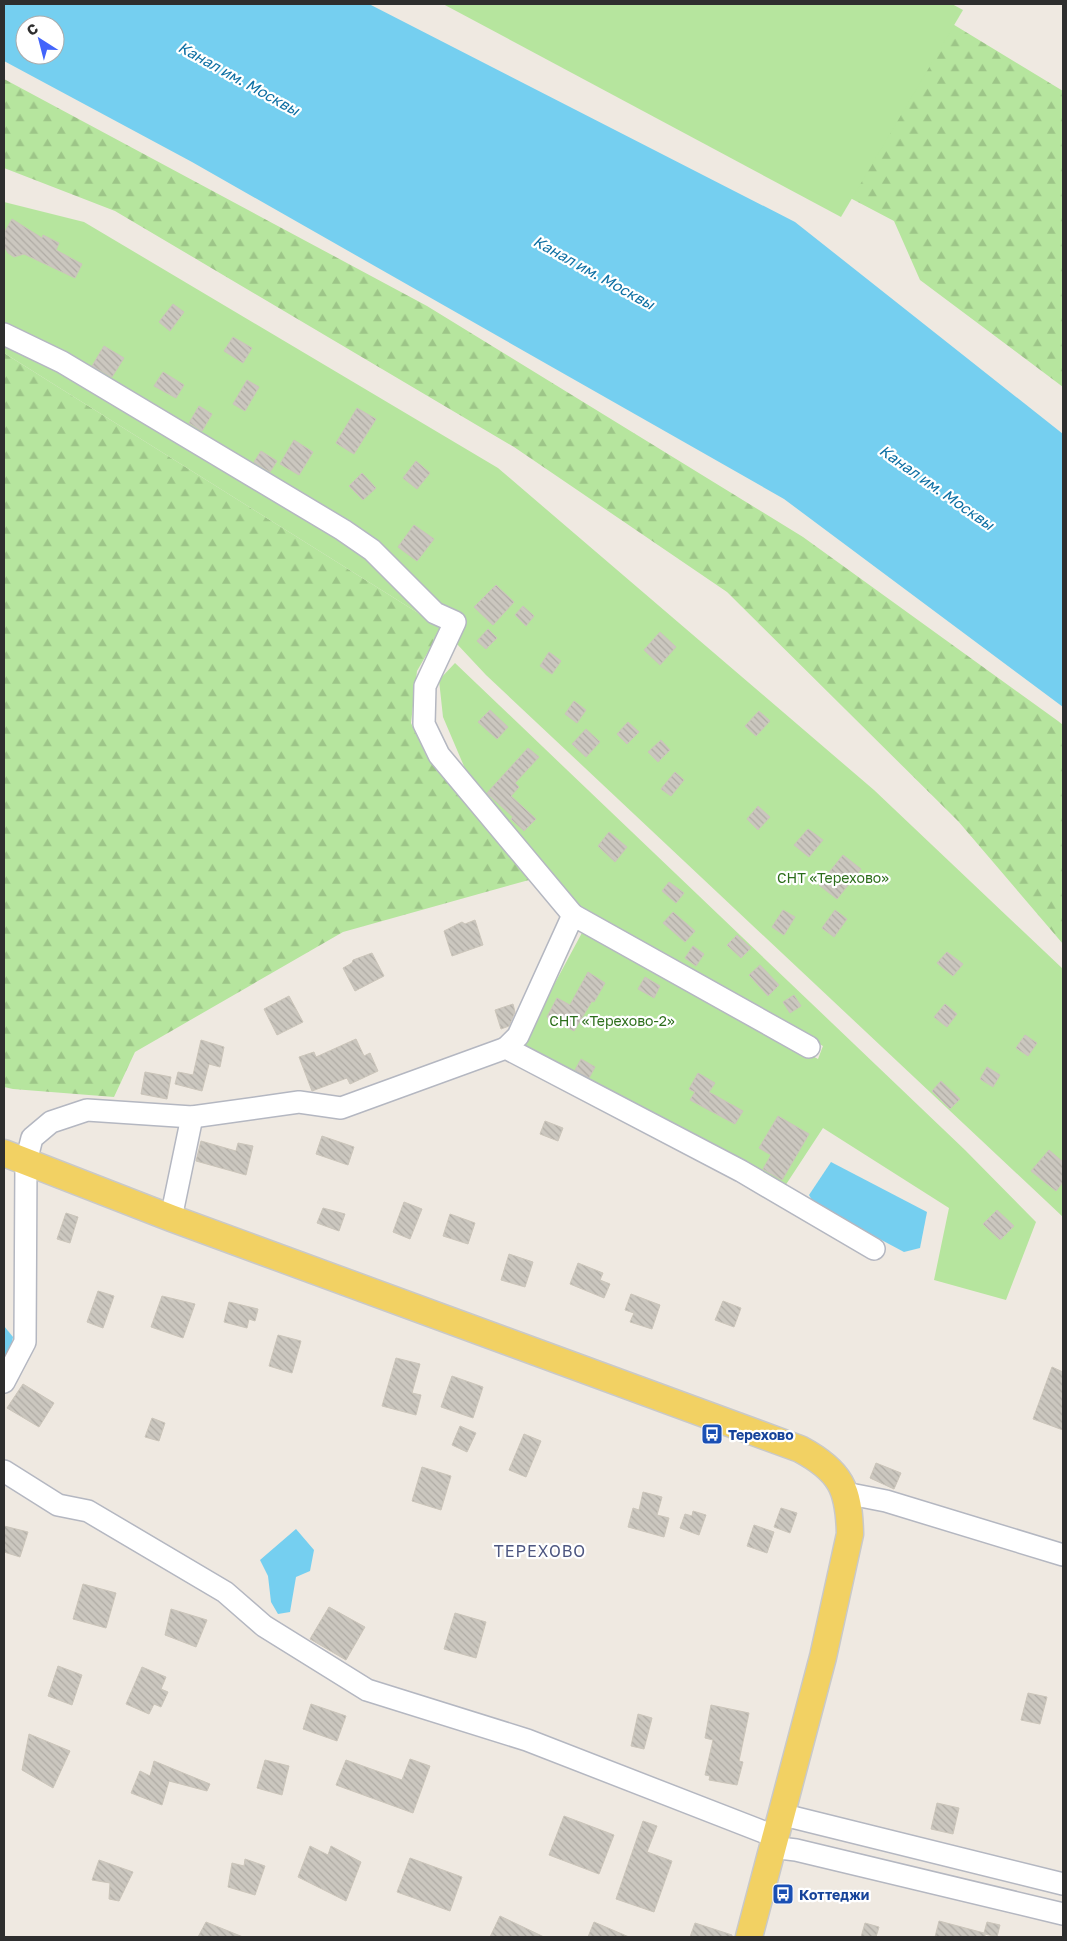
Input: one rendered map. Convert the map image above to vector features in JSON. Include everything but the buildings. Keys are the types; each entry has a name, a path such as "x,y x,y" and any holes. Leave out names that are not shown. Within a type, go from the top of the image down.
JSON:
{"main road":[{"path":"15,1157 171,1218 800,1449 822,1461 839,1479 845,1493 850,1516 850,1534 823,1657 775,1832 749,1937"}],"street":[{"path":"4,334 62,362 343,530 372,550 435,613 456,622 425,686 424,724 439,755 573,916 809,1047"},
{"path":"4,1382 25,1342 15,1157 32,1138 51,1122 87,1110 192,1116 299,1102 341,1108 506,1048 518,1036 573,916"},
{"path":"506,1048 741,1171 874,1250"},
{"path":"171,1218 192,1116"},
{"path":"4,1471 58,1505 88,1511 225,1592 264,1626 367,1690 527,1740 775,1832 1063,1884"},
{"path":"845,1493 886,1501 1063,1555"},
{"path":"775,1832 796,1850 1063,1914"}],"green space":[{"path":"443,4 952,4 963,10 841,217"},
{"path":"481,4 928,9 1063,91 1063,387 920,280 894,221"},
{"path":"4,79 427,306 803,537 1063,725 1063,944 958,821 727,592 514,447 115,211 4,168"},
{"name":"СНТ «Терехово»","path":"4,202 84,222 498,468 874,790 1063,969 1063,1217 486,675 442,628 4,353"},
{"path":"4,353 442,628 417,671 411,723 427,757 529,880 343,932 135,1052 114,1097 4,1087"},
{"name":"СНТ «Терехово-2»","path":"455,663 965,1150 1036,1222 1006,1300 934,1280 949,1208 823,1128 785,1186 520,1048 584,929 818,1059 823,1046 610,930 569,902 466,771 443,717 439,680"}],"water":[{"name":"Канал им. Москвы","path":"4,4 369,4 795,222 1063,434 1063,707 784,499 192,162 4,61"},
{"path":"831,1162 927,1212 920,1248 904,1252 814,1204 809,1195"},
{"path":"4,1326 13,1337 4,1366"},
{"path":"296,1529 314,1550 310,1571 296,1577 290,1612 278,1614 271,1602 268,1576 260,1560"}],"place":[{"name":"Терехово","path":"712,1434"},
{"name":"Коттеджи","path":"783,1894"}],"district":[{"name":"ТЕРЕХОВО","path":"540,1551"}]}
